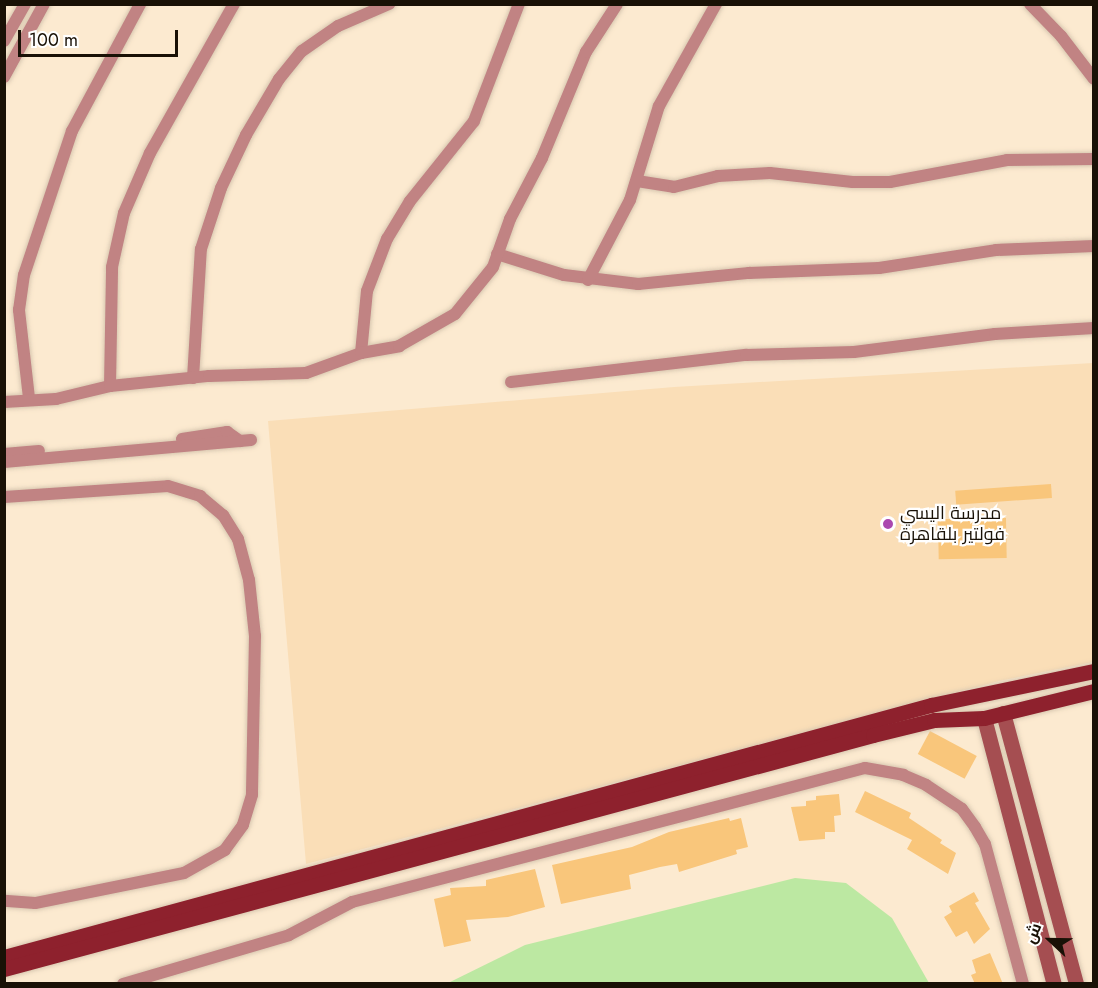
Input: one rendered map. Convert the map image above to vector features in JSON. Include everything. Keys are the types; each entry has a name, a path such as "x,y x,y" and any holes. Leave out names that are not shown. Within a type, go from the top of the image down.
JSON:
{"main road":[{"path":"4,957 931,705 1094,671"},
{"path":"4,969 873,735 934,720 984,718 1094,691"}],"street":[{"path":"4,41 25,4"},
{"path":"4,77 44,4"},
{"path":"29,398 19,310 24,275 72,131 140,4"},
{"path":"110,386 112,267 124,213 150,153 234,4"},
{"path":"194,378 201,249 221,188 246,135 279,78 302,51 338,26 389,4"},
{"path":"361,353 365,297 387,239 410,201 474,121 519,4"},
{"path":"4,402 83,395 110,386 194,378 306,373 361,353 399,346 454,314 486,278 586,52 617,4"},
{"path":"588,280 637,182 659,106 716,4"},
{"path":"1030,4 1061,36 1094,79"},
{"path":"637,182 674,187 718,176 770,173 853,182 890,182 1007,160 1094,159"},
{"path":"497,254 588,280 664,283 749,273 879,268 996,250 1094,246"},
{"path":"511,382 746,355 854,352 995,334 1094,328"},
{"path":"4,454 227,432 246,441 4,462"},
{"path":"4,497 168,486 200,496 223,515 238,539 249,580 255,636 252,795 243,825 225,850 184,873 35,903 4,901"},
{"path":"1003,713 1076,984"},
{"path":"984,718 1054,984"},
{"path":"123,984 289,935 352,902 865,768 903,775 926,784 962,809 985,844 1023,984"}],"shaded area":[{"path":"1093,363 1093,662 999,681 306,864 268,421 674,387"}],"green space":[{"path":"795,878 846,883 892,918 929,983 448,983 525,945"}],"building":[{"path":"1051,484 1052,498 956,505 955,491"},
{"path":"1006,518 1007,558 939,559 938,519"},
{"path":"930,731 977,756 965,779 918,754"},
{"path":"865,791 911,813 909,818 942,840 940,843 956,853 948,874 907,849 912,840 855,812"},
{"path":"839,794 841,815 834,816 835,832 825,832 825,839 799,841 791,807 806,806 806,801 816,800 816,796"},
{"path":"729,818 730,821 741,818 748,847 736,850 737,854 679,872 677,864 629,875 631,889 561,904 552,865 632,847 669,832"},
{"path":"535,869 545,907 508,917 466,920 471,941 444,947 434,899 451,895 450,888 486,886 486,880"},
{"path":"974,892 979,901 975,903 990,929 974,944 967,931 956,937 944,917 952,912 949,906"},
{"path":"990,953 1003,984 975,984 971,975 976,973 972,960"}],"place":[{"name":"مدرسة اليسي فولتير بلقاهرة","path":"888,524"}]}
